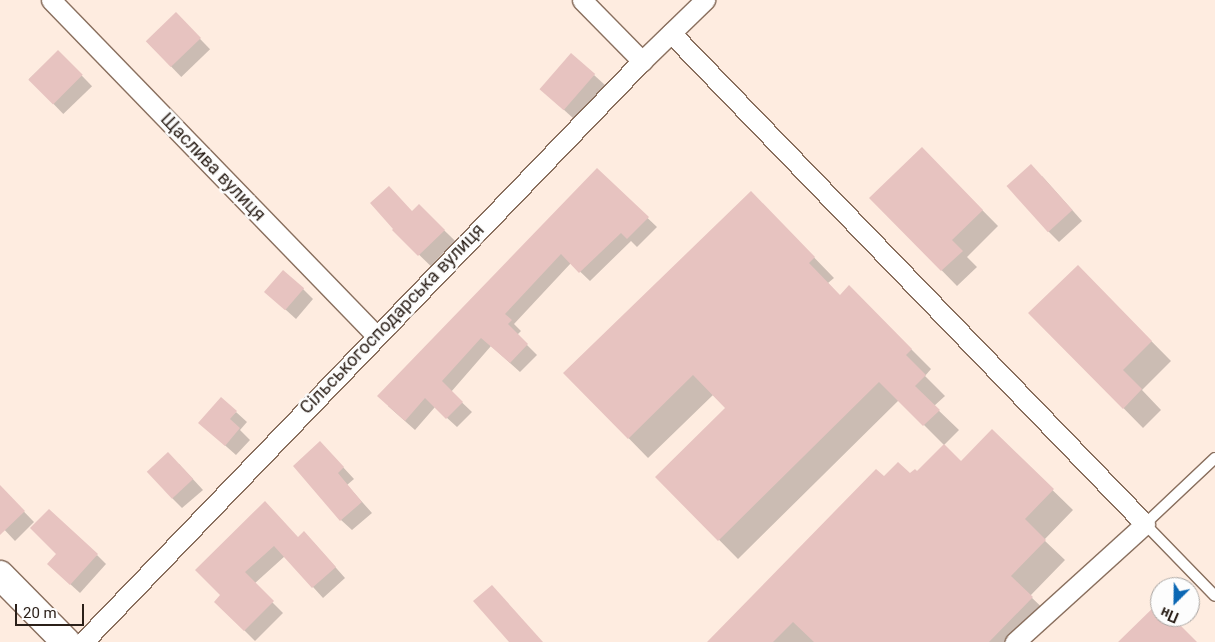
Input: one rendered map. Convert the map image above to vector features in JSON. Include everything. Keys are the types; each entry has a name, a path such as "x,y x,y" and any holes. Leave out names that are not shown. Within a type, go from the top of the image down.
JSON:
{"street":[{"name":"Щаслива вулиця","path":"51,0 376,335"},
{"path":"582,0 642,60"},
{"name":"Сільськогосподарська вулиця","path":"83,642 642,60 705,0"},
{"path":"671,33 1145,524 1015,642"},
{"path":"0,575 66,642"}],"lane":[{"path":"1215,458 1145,524 1215,596"}],"building":[{"path":"176,12 201,38 171,67 146,41"},
{"path":"58,50 83,75 53,104 28,80"},
{"path":"571,53 595,74 564,110 540,89"},
{"path":"922,147 983,210 952,240 963,251 941,271 869,198"},
{"path":"1031,164 1072,210 1048,232 1006,186"},
{"path":"597,168 649,217 627,239 621,233 579,273 561,254 505,314 512,320 508,324 528,344 510,363 481,338 442,381 463,402 446,419 425,398 405,421 377,396"},
{"path":"389,186 412,211 419,204 445,230 418,256 392,230 370,203"},
{"path":"751,191 815,257 809,263 840,295 849,285 912,349 906,355 926,375 915,386 940,410 923,426 879,382 718,541 655,477 725,408 693,375 628,439 563,373"},
{"path":"1078,265 1152,341 1123,370 1142,389 1123,409 1028,313"},
{"path":"283,270 304,288 285,310 264,292"},
{"path":"221,397 237,411 230,419 240,428 225,446 198,423"},
{"path":"992,429 1054,489 1025,519 1046,540 1011,576 1033,597 989,642 814,642 793,622 773,642 707,642 876,469 884,476 898,462 910,473 915,469 917,471 944,444 961,461"},
{"path":"320,441 344,467 338,473 362,502 340,521 293,466"},
{"path":"168,452 193,479 172,499 147,472"},
{"path":"0,485 25,511 0,535"},
{"path":"265,501 298,537 304,531 336,567 312,588 274,546 245,572 274,601 244,631 214,602 220,595 195,570"},
{"path":"49,509 98,554 70,585 47,564 56,554 30,528"},
{"path":"492,585 543,642 509,642 473,601"},
{"path":"1150,611 1150,627 1182,627 1197,642 1118,642"}]}
